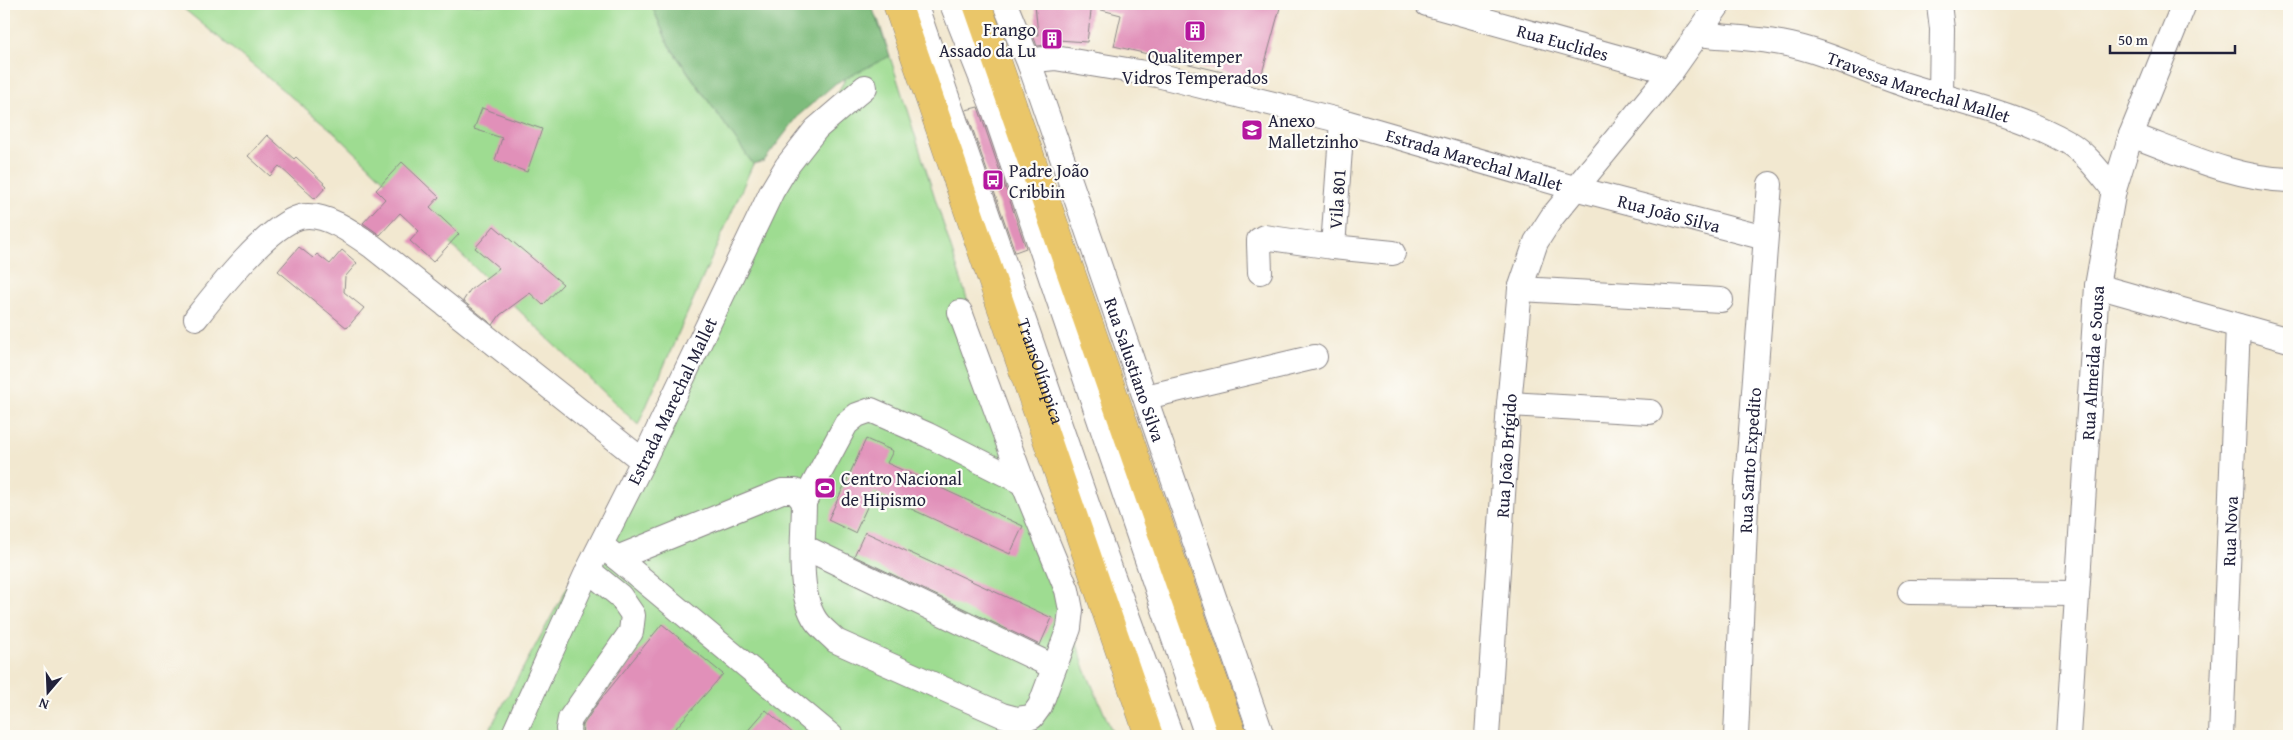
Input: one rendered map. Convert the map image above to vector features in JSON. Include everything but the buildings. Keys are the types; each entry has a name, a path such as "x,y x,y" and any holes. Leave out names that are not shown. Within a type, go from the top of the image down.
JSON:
{"highway":[{"name":"TransOlímpica","path":"897,4 1149,736"},
{"path":"977,4 1233,736"},
{"path":"1132,444 1160,501 1245,736"}],"street":[{"name":"TransOlímpica","path":"915,4 1098,536 1171,736"},
{"path":"952,4 994,110 1207,736"},
{"name":"Rua Salustiano Silva","path":"1005,4 1030,65 1262,736"},
{"name":"Rua Euclides","path":"1427,4 1672,72"},
{"name":"Estrada Marechal Mallet","path":"1030,65 1035,60 1055,58 1157,75 1342,121 1574,188 1672,72 1719,4"},
{"path":"1939,4 1942,29 1941,95"},
{"name":"Rua Almeida e Sousa","path":"2068,736 2097,286 2114,190 2131,135 2184,4"},
{"name":"Travessa Marechal Mallet","path":"1698,34 1781,43 1848,62 1905,85 2032,125 2068,143 2093,166 2114,190"},
{"name":"Estrada Marechal Mallet","path":"514,736 588,570 609,552 644,461 772,191 803,144 816,129 865,88"},
{"name":"Vila 801","path":"1333,248 1342,121"},
{"path":"2131,135 2210,164 2243,173 2289,180"},
{"name":"Rua Santo Expedito","path":"1736,736 1747,482 1770,184"},
{"name":"Rua João Silva","path":"1574,188 1765,238"},
{"name":"Rua João Brígido","path":"1487,736 1509,404 1520,289 1536,242 1574,188"},
{"path":"196,318 226,281 280,227 301,216 325,219 348,230 373,246 644,461"},
{"name":"Vila 801","path":"1260,272 1259,240 1264,237 1333,248 1394,254"},
{"path":"2097,286 2289,340"},
{"path":"1520,289 1721,300"},
{"path":"960,312 1023,483 1067,590 1071,610 1069,628 1040,706 1029,726 1017,719 1002,715 836,640 816,621 806,600 804,502 846,424 857,414 871,410 1023,483"},
{"name":"Rua Nova","path":"2221,736 2238,326"},
{"path":"1146,397 1315,357"},
{"path":"1509,404 1650,412"},
{"path":"609,552 782,490 795,491 804,502"},
{"path":"804,547 1054,667"},
{"path":"609,552 830,736"},
{"path":"569,736 570,720 631,632 633,615 620,596 588,570"},
{"path":"1910,592 2076,594"}],"green space":[{"path":"178,4 651,4 669,46 753,164 638,425 334,132"},
{"path":"651,4 871,4 890,56 836,83 799,115 764,161 753,164 669,45"},
{"name":"Centro Nacional de Hipismo","path":"878,19 1085,669 1114,736 486,736"}],"place":[{"name":"Qualitemper Vidros Temperados","path":"1195,31"},
{"name":"Frango Assado da Lu","path":"1052,39"},
{"name":"Anexo Malletzinho","path":"1252,130"},
{"name":"Padre João Cribbin","path":"993,180"},
{"name":"Centro Nacional de Hipismo","path":"825,488"}]}
